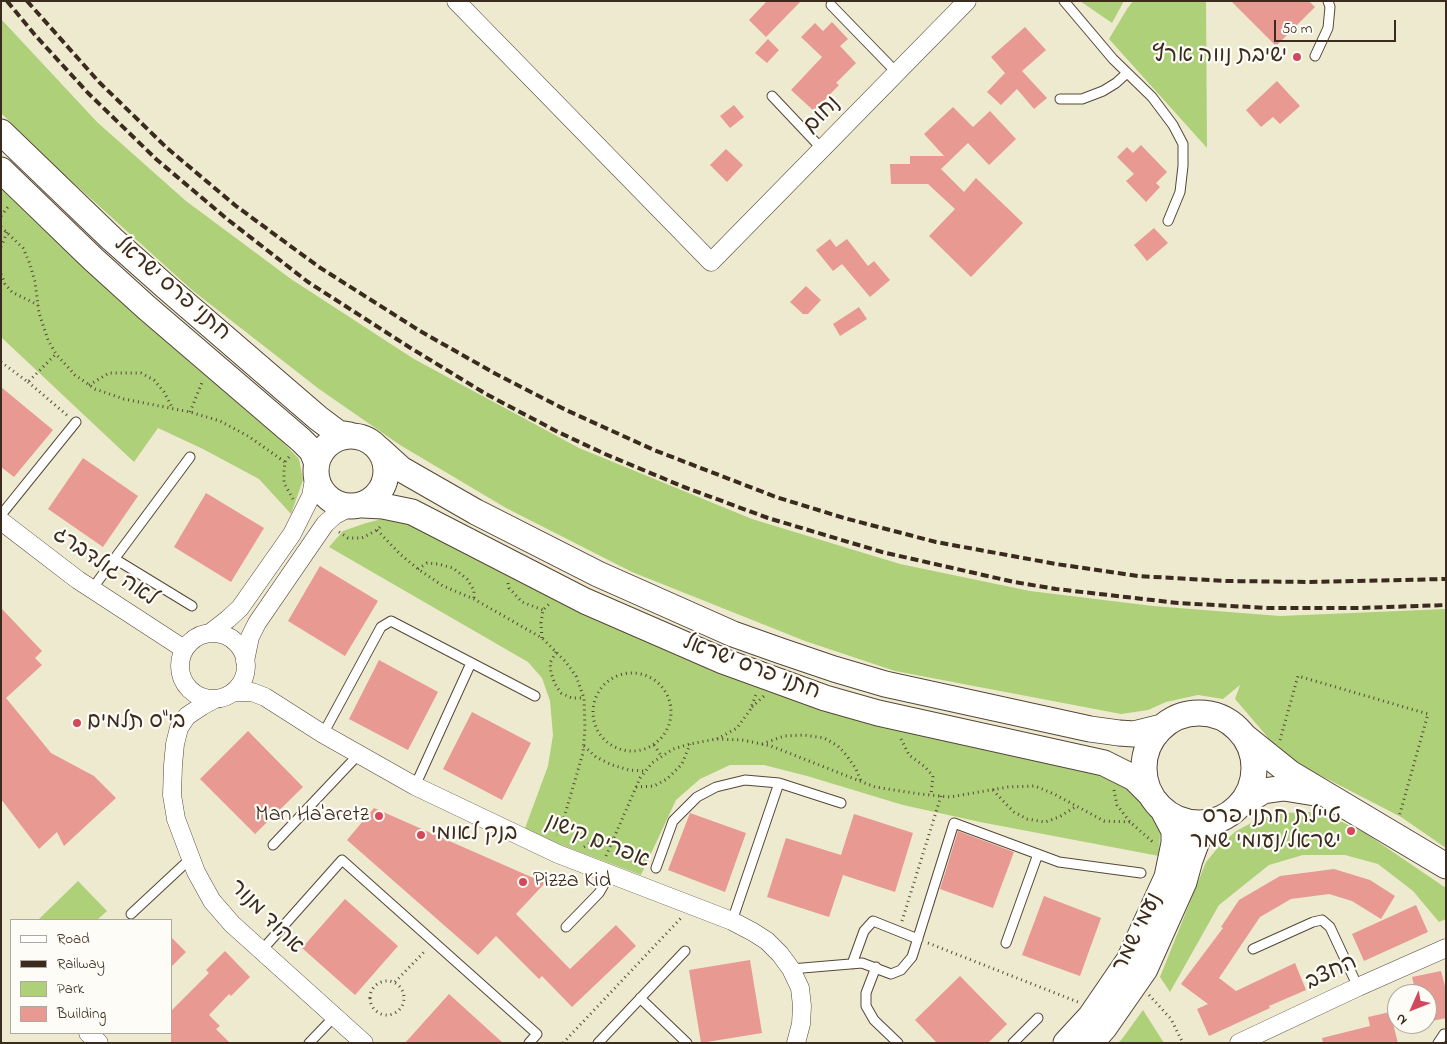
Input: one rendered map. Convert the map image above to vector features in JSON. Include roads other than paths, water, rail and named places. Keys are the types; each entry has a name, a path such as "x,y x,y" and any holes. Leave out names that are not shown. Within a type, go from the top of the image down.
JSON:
{"main road":[{"name":"חתני פרס ישראל","path":"1,132 112,239 166,287 318,418 338,433 350,435"},
{"name":"חתני פרס ישראל","path":"1,170 147,308 301,440 312,451 316,467"},
{"path":"350,435 366,439 379,449 384,459 385,481 373,500 357,506 340,505 326,497 318,484 316,467 321,451 329,443 339,437 350,435"},
{"name":"חתני פרס ישראל","path":"379,449 401,469 476,512 598,574 734,634 781,651 885,684 1090,728 1134,734 1162,727"},
{"name":"חתני פרס ישראל","path":"357,506 383,506 412,512 431,520 565,591 656,633 752,672 825,698 899,718 1104,763 1134,778 1157,803"},
{"path":"1242,804 1250,789 1254,772 1253,755 1246,739 1235,726 1222,718 1206,713 1190,713 1175,718 1162,727 1153,738 1146,752 1144,766 1146,782 1157,803 1179,820 1197,823 1215,821 1230,814 1263,791 1284,788 1305,790 1325,795 1349,807"},
{"path":"1242,734 1290,773 1446,866"},
{"name":"נעמי שמר","path":"1066,1043 1096,1010 1129,960 1167,877 1172,857 1174,831 1157,803"},
{"name":"נעמי שמר","path":"1091,1043 1104,1028 1145,969 1184,882 1197,841 1205,828 1215,821"}],"street":[{"name":"נחום","path":"456,1 711,262 967,1"},
{"path":"210,633 240,608 292,534 311,496 316,467"},
{"path":"245,662 243,652 229,637 210,633 200,635 184,649 179,669 187,688 205,698 216,699 225,697 233,692 241,684 245,673 250,636 257,623 325,524 335,515 357,506"},
{"name":"לאה גולדברג","path":"1,521 92,589 184,649"},
{"name":"אפרים קישון","path":"233,692 252,692 265,697 323,734 415,786 549,849 732,921 753,932 767,941 780,954 800,988 801,1024 796,1043"},
{"name":"אהוד מנור","path":"216,699 187,716 179,728 175,744 172,795 176,819 190,859 212,901 232,924 364,1043"},
{"name":"החצב","path":"1239,1043 1446,948"},
{"path":"89,1034 99,1043"}],"lane":[{"path":"1064,1 1113,59 1152,97 1173,125 1183,144 1180,192 1168,221"},
{"path":"1315,56 1328,28 1330,7 1328,1"},
{"path":"832,5 897,73"},
{"path":"1060,99 1082,99 1116,83 1127,73"},
{"path":"772,96 822,149"},
{"path":"1,515 76,422"},
{"path":"92,589 190,457"},
{"path":"114,559 192,606"},
{"path":"323,734 381,627 391,620 535,696"},
{"path":"415,786 471,663"},
{"path":"273,845 359,754"},
{"path":"656,868 673,821 697,797 716,787 745,780 779,783 841,803"},
{"path":"732,921 779,783"},
{"path":"790,969 862,963 892,974 901,970 912,957 954,823 1059,862 1141,873"},
{"path":"1006,943 1038,854"},
{"path":"131,914 190,859"},
{"path":"262,950 342,860 537,1034 529,1043"},
{"path":"566,927 599,893 605,872"},
{"path":"1253,950 1313,922 1322,920 1330,927 1358,987"},
{"path":"852,964 864,931 873,921 918,939"},
{"path":"598,1043 685,951"},
{"path":"876,967 866,993 866,1006 874,1020 898,1043"},
{"path":"640,998 687,1043"},
{"path":"309,1043 335,1016"},
{"path":"1013,1043 1038,1018"},
{"path":"1438,1043 1444,1034"}],"railway":[{"path":"7,1 88,93 156,159 227,219 308,282 486,394 558,432 605,454 684,487 768,518 882,552 1014,582 1056,589 1178,603 1267,608 1359,608 1446,605"},
{"path":"27,1 99,82 167,148 236,206 319,267 420,331 496,374 566,410 654,450 776,497 844,518 936,542 1056,564 1138,576 1226,581 1310,582 1446,579"}],"place":[{"name":"ישיבת נווה ארץ","path":"1297,57"},
{"name":"בי\"ס תלמים","path":"77,723"},
{"name":"Man Ha'aretz","path":"379,816"},
{"name":"טיילת חתני פרס ישראל/נעומי שמר","path":"1351,831"},
{"name":"בנק לאומי","path":"421,835"},
{"name":"Pizza Kid","path":"523,882"}]}
